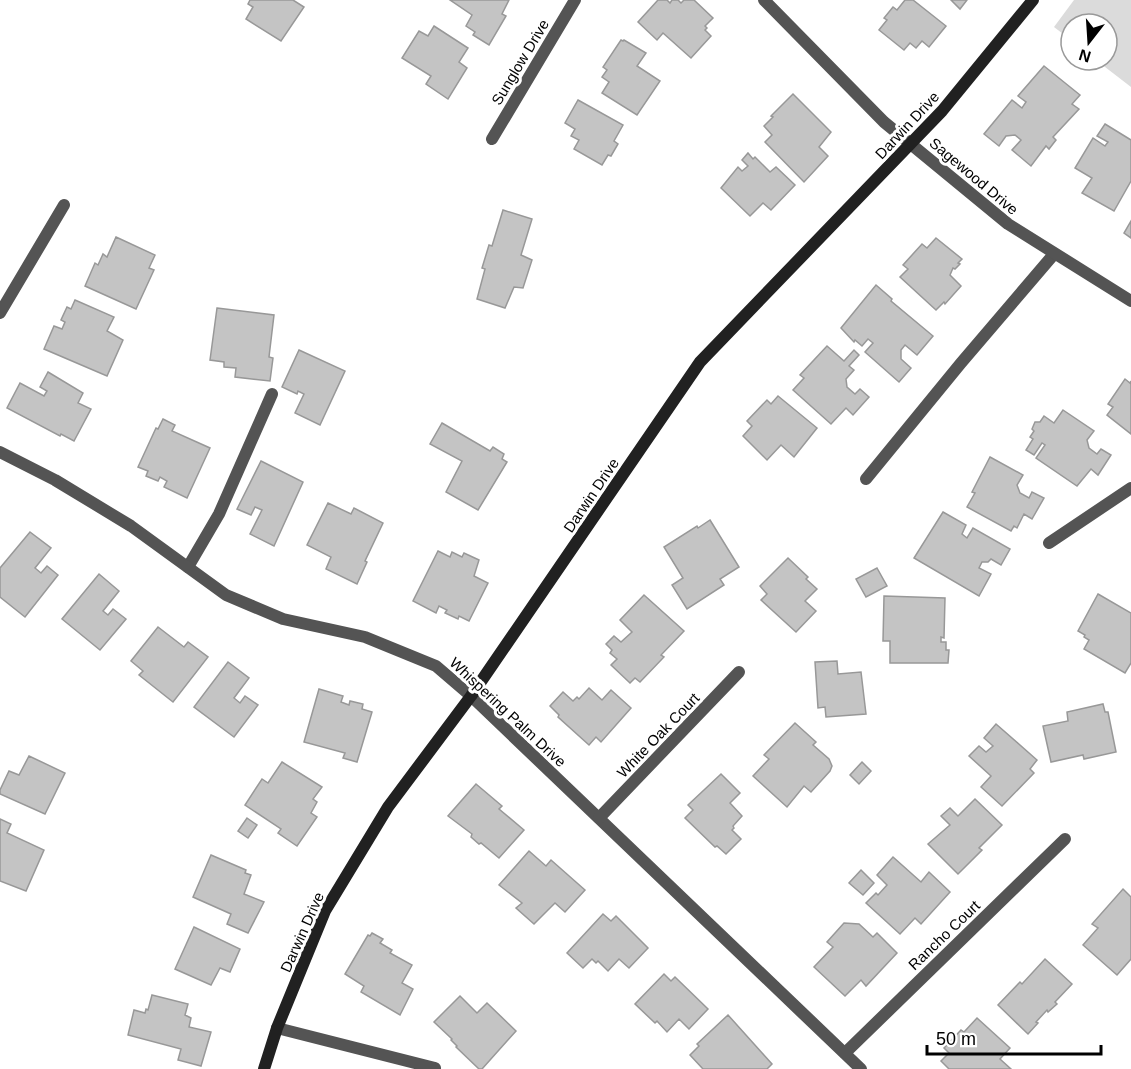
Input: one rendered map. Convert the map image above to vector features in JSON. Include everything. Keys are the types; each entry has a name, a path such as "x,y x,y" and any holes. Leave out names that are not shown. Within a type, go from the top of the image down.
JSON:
{"street":[{"name":"Sunglow Drive","path":"492,139 575,0"},
{"name":"Sagewood Drive","path":"764,0 884,122 1008,224 1131,301"},
{"name":"Darwin Drive","path":"264,1069 277,1028 326,911 388,807 471,696 700,362 942,111 1033,0"},
{"path":"0,313 64,205"},
{"path":"866,480 1054,254"},
{"path":"188,567 219,513 272,394"},
{"name":"Whispering Palm Drive","path":"0,452 54,480 131,526 226,595 283,619 365,637 436,666 471,696 861,1069"},
{"path":"1049,543 1131,488"},
{"name":"White Oak Court","path":"599,818 739,672"},
{"name":"Rancho Court","path":"845,1053 1065,839"},
{"path":"277,1028 435,1068"}],"shaded area":[{"path":"1074,0 1131,0 1131,87 1112,72 1119,72 1119,12 1065,12"},
{"path":"1059,20 1059,31 1054,27"}],"building":[{"path":"250,0 293,0 304,7 281,41 246,19 253,7 248,4"},
{"path":"450,0 509,0 502,14 506,16 489,45 473,35 475,32 466,26 472,15"},
{"path":"658,0 667,0 670,3 672,0 678,0 681,3 684,0 694,0 713,18 705,26 707,28 705,30 711,36 691,58 663,33 657,40 638,22"},
{"path":"905,0 913,0 946,26 929,47 922,41 916,48 910,43 904,50 879,30 887,20 884,18 893,7 897,10"},
{"path":"951,0 967,0 960,9"},
{"path":"434,26 468,48 459,62 467,68 448,99 426,84 431,76 402,58 419,31 428,36"},
{"path":"621,40 646,53 637,66 660,81 637,115 602,93 609,82 602,77 607,70 603,67"},
{"path":"1044,66 1080,95 1072,104 1079,109 1053,137 1056,140 1049,149 1046,146 1031,166 1012,150 1021,140 1015,135 1006,136 999,146 984,134 1012,100 1022,108 1026,102 1018,96"},
{"path":"793,94 831,132 819,147 828,156 804,182 765,142 772,135 764,126"},
{"path":"578,100 623,125 614,141 618,144 602,165 574,149 579,140 571,136 575,129 565,123"},
{"path":"1105,124 1131,140 1131,181 1114,211 1082,193 1092,178 1075,168 1093,138 1105,146 1108,142 1097,136"},
{"path":"748,153 770,172 776,167 795,185 771,210 763,203 750,216 721,188 738,167 742,171 748,166 742,160"},
{"path":"503,210 532,219 521,255 532,260 523,288 514,287 505,308 477,299 485,269 482,268 489,245 492,246"},
{"path":"1131,221 1131,238 1124,233"},
{"path":"116,237 155,255 149,268 154,270 136,309 85,286 95,263 98,265 103,254 107,257"},
{"path":"936,238 962,259 950,275 961,286 945,304 944,302 936,310 900,277 908,269 903,265 922,244 927,248"},
{"path":"876,285 892,299 891,301 933,336 917,355 905,345 901,350 901,359 911,368 899,382 865,352 873,343 868,339 862,346 855,340 854,342 841,328"},
{"path":"75,300 114,317 107,331 123,340 107,376 44,349 54,326 62,329 65,322 61,320 67,307 71,309"},
{"path":"217,308 274,315 269,357 273,358 270,381 235,377 236,368 224,367 224,362 210,360"},
{"path":"827,346 844,361 854,350 859,355 849,366 854,370 846,379 847,387 855,394 860,389 869,397 853,415 846,408 831,424 793,390 804,378 800,375"},
{"path":"299,350 345,371 320,425 295,413 304,394 298,391 297,394 282,387"},
{"path":"48,372 83,393 78,403 91,409 74,441 7,408 20,383 44,396 47,391 40,387"},
{"path":"1125,379 1130,383 1131,381 1131,434 1107,415 1113,407 1108,404"},
{"path":"778,396 817,428 794,457 781,445 767,460 743,436 752,426 747,421 767,400 771,404"},
{"path":"1063,410 1094,431 1087,440 1089,448 1097,454 1101,449 1111,455 1098,475 1091,469 1077,486 1036,458 1045,445 1042,443 1034,455 1026,450 1033,439 1030,437 1034,431 1032,429 1035,422 1040,422 1044,416 1054,423"},
{"path":"163,419 175,425 172,431 210,448 187,498 164,487 167,481 160,477 158,481 146,476 148,471 138,467 156,428 158,429"},
{"path":"442,423 490,451 493,447 504,454 502,459 507,462 478,510 446,492 462,461 430,444"},
{"path":"990,457 1023,475 1017,485 1020,493 1029,498 1032,492 1044,498 1032,519 1024,514 1017,528 1014,526 1011,531 967,507"},
{"path":"261,461 303,482 274,546 250,534 262,510 255,507 251,515 237,509"},
{"path":"328,503 351,514 354,508 383,523 357,584 326,569 331,557 307,545"},
{"path":"943,512 966,525 962,534 967,538 973,528 1010,549 1001,565 991,559 988,562 982,562 979,568 991,574 979,596 914,558"},
{"path":"710,520 739,567 720,579 724,585 687,609 672,585 683,578 664,547"},
{"path":"30,532 51,548 35,568 41,573 47,566 58,575 25,617 0,597 0,568"},
{"path":"438,551 450,557 452,552 462,557 464,553 479,560 474,576 488,583 469,621 445,613 447,610 439,606 436,613 413,601"},
{"path":"788,558 817,589 805,601 816,611 796,632 761,600 767,594 760,586"},
{"path":"877,568 887,586 866,597 856,579"},
{"path":"99,574 119,591 103,611 108,615 113,609 126,619 100,650 62,619"},
{"path":"1098,594 1131,613 1131,663 1125,673 1084,649 1089,640 1078,631"},
{"path":"644,595 684,631 661,655 664,657 640,682 635,678 630,683 611,665 617,659 610,653 612,650 606,644 614,636 621,642 632,632 620,620"},
{"path":"884,596 945,598 944,638 941,637 941,642 946,642 946,650 949,650 948,663 890,663 890,641 883,641"},
{"path":"158,627 184,647 188,642 208,657 173,702 139,675 143,671 131,661"},
{"path":"837,661 838,674 861,672 866,714 826,717 825,707 818,708 815,662"},
{"path":"228,662 249,678 234,698 240,703 245,696 258,705 234,737 194,707"},
{"path":"589,688 602,700 611,690 631,708 601,742 596,737 589,745 558,717 559,715 550,706 563,692 573,701 577,697 579,699"},
{"path":"319,689 343,696 341,702 349,705 350,701 363,704 362,709 372,712 357,762 343,758 345,753 304,742"},
{"path":"1103,704 1105,712 1108,712 1116,752 1084,759 1083,755 1051,762 1043,726 1068,721 1067,712"},
{"path":"795,723 816,742 813,745 829,759 832,766 811,792 804,786 787,807 753,776 769,759 764,755"},
{"path":"996,724 1037,760 1030,769 1034,773 1002,806 981,787 991,776 969,756 979,746 986,752 993,746 984,738"},
{"path":"29,756 65,773 45,814 0,794 9,771 19,775"},
{"path":"282,762 322,787 313,799 317,802 311,813 317,817 297,846 278,833 281,829 245,805 262,779 268,783"},
{"path":"862,762 871,771 859,784 850,775"},
{"path":"721,774 740,793 730,803 742,816 732,830 741,839 726,854 717,846 715,847 685,818 693,810 688,805"},
{"path":"476,784 502,806 499,809 524,830 499,858 481,843 479,844 471,837 472,834 448,816"},
{"path":"975,799 1002,825 979,848 982,850 958,874 928,844 950,825 941,816 950,808 958,816"},
{"path":"247,818 257,825 248,838 238,831"},
{"path":"0,819 11,824 7,833 44,850 26,891 0,881"},
{"path":"529,851 546,866 551,860 585,890 565,912 555,903 534,924 516,908 522,903 499,885"},
{"path":"211,855 246,870 245,873 251,875 244,894 264,902 248,933 227,924 231,914 193,897"},
{"path":"893,857 921,882 929,872 950,892 921,924 915,918 900,934 866,903 887,885 877,875"},
{"path":"861,870 874,883 863,895 849,883"},
{"path":"1123,889 1131,897 1131,959 1117,975 1083,945 1098,928 1092,924"},
{"path":"603,914 611,921 616,916 648,948 629,968 619,959 608,971 598,961 596,963 592,959 583,968 567,953"},
{"path":"844,923 859,924 873,937 877,933 897,953 866,986 861,980 845,996 814,967 833,947 827,942"},
{"path":"194,927 240,949 230,972 220,968 211,985 175,969"},
{"path":"372,933 383,939 380,943 392,950 390,953 412,965 402,983 413,989 400,1015 361,992 364,986 345,974 368,935"},
{"path":"1045,959 1072,984 1055,1002 1057,1004 1048,1012 1047,1010 1028,1034 998,1005"},
{"path":"664,974 671,981 675,977 708,1009 689,1029 679,1019 667,1032 635,1004"},
{"path":"152,995 188,1004 185,1015 191,1018 189,1027 211,1032 201,1066 178,1060 181,1049 128,1035 134,1010 145,1013"},
{"path":"460,996 477,1013 487,1003 516,1031 482,1069 479,1069 456,1047 452,1039 434,1022"},
{"path":"728,1015 772,1064 767,1069 703,1069 690,1055 699,1046 697,1044"},
{"path":"977,1018 1010,1048 1000,1059 1011,1069 949,1069 941,1061 949,1053 944,1048 961,1030 964,1032"}]}
